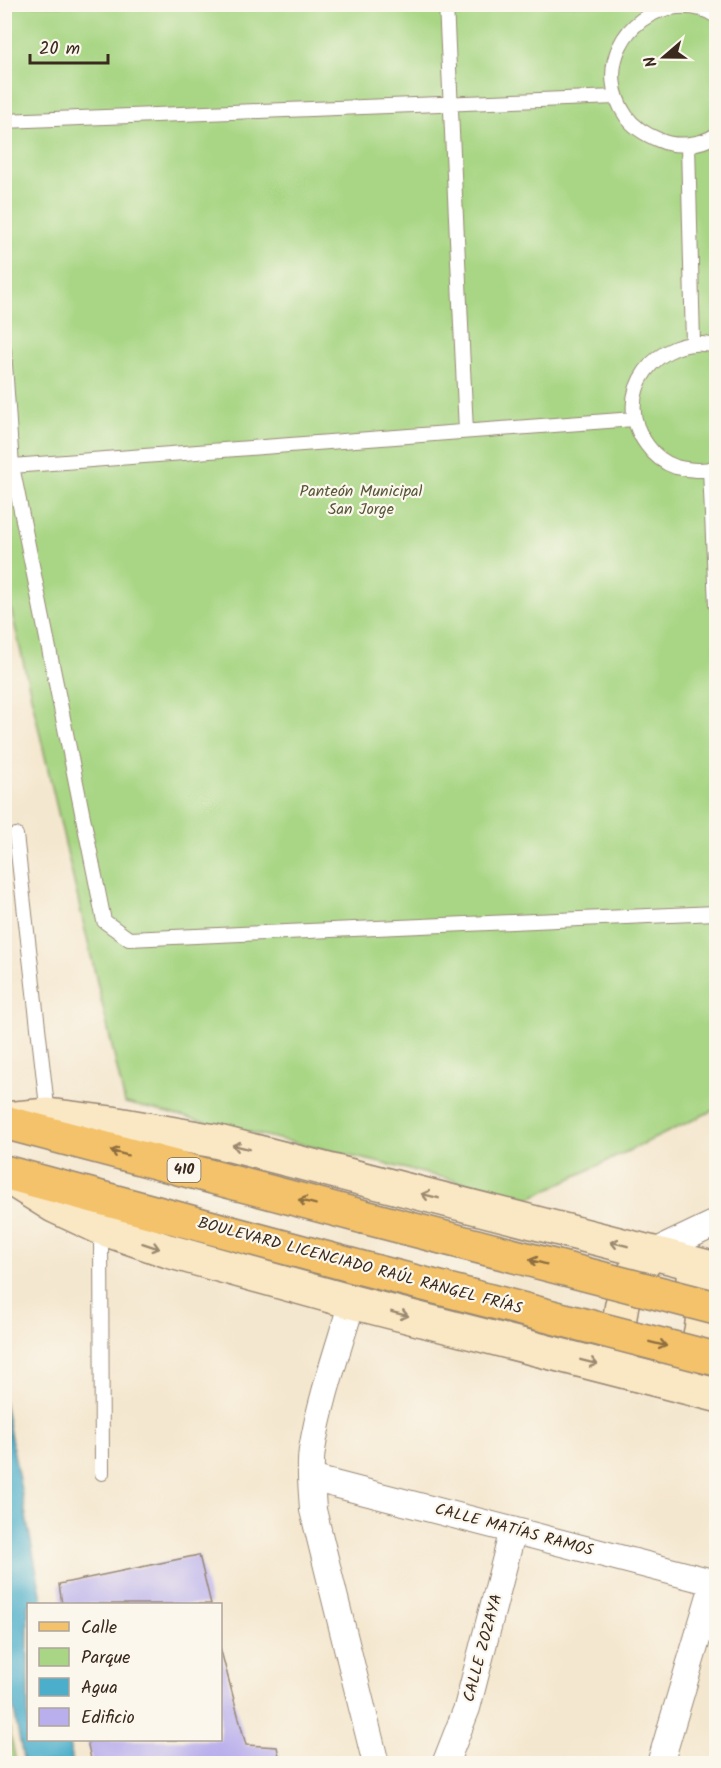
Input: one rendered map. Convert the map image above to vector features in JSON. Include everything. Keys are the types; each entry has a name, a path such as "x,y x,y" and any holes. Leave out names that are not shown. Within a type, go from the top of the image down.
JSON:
{"main road":[{"path":"4,1120 48,1115 112,1122 215,1141 717,1269"},
{"name":"410","path":"4,1120 364,1217 717,1308"},
{"path":"4,1173 54,1206 101,1228 168,1251 352,1302 717,1395"},
{"name":"BOULEVARD LICENCIADO RAÚL RANGEL FRÍAS","path":"4,1173 717,1359"},
{"path":"625,1371 618,1347 620,1316 631,1276 668,1257"},
{"path":"661,1381 681,1370 702,1330 701,1303 696,1283 668,1257"}],"street":[{"path":"668,1257 717,1223"},
{"path":"352,1302 319,1419 312,1452 311,1478 314,1510 376,1764"},
{"name":"CALLE MATÍAS RAMOS","path":"311,1478 715,1582"},
{"name":"CALLE ZOZAYA","path":"446,1764 467,1708 513,1530"},
{"path":"660,1764 715,1582"}],"lane":[{"path":"446,4 466,432"},
{"path":"717,16 688,6 665,6 644,17 628,32 616,52 613,74 616,97 627,118 643,133 665,143 688,145 717,135"},
{"path":"4,121 616,97"},
{"path":"688,145 693,344"},
{"path":"717,346 693,344 672,348 654,360 641,377 634,397 634,419 641,438 653,454 670,465 680,468 690,470 713,468 717,605"},
{"path":"4,350 12,466 104,921 129,939 717,913"},
{"path":"12,466 634,419"},
{"path":"16,835 48,1115"},
{"path":"101,1228 103,1276 102,1473"}],"green space":[{"name":"Panteón Municipal San Jorge","path":"4,5 716,5 716,1109 530,1198 125,1103 5,583"},
{"path":"5,1706 16,1763 5,1763"}],"water":[{"path":"4,1402 43,1603 27,1603 27,1741 68,1741 73,1763 24,1763 5,1663"}],"building":[{"path":"199,1555 211,1603 62,1603 59,1584"},
{"path":"222,1655 246,1745 277,1747 281,1764 92,1764 87,1741 222,1741"}]}
